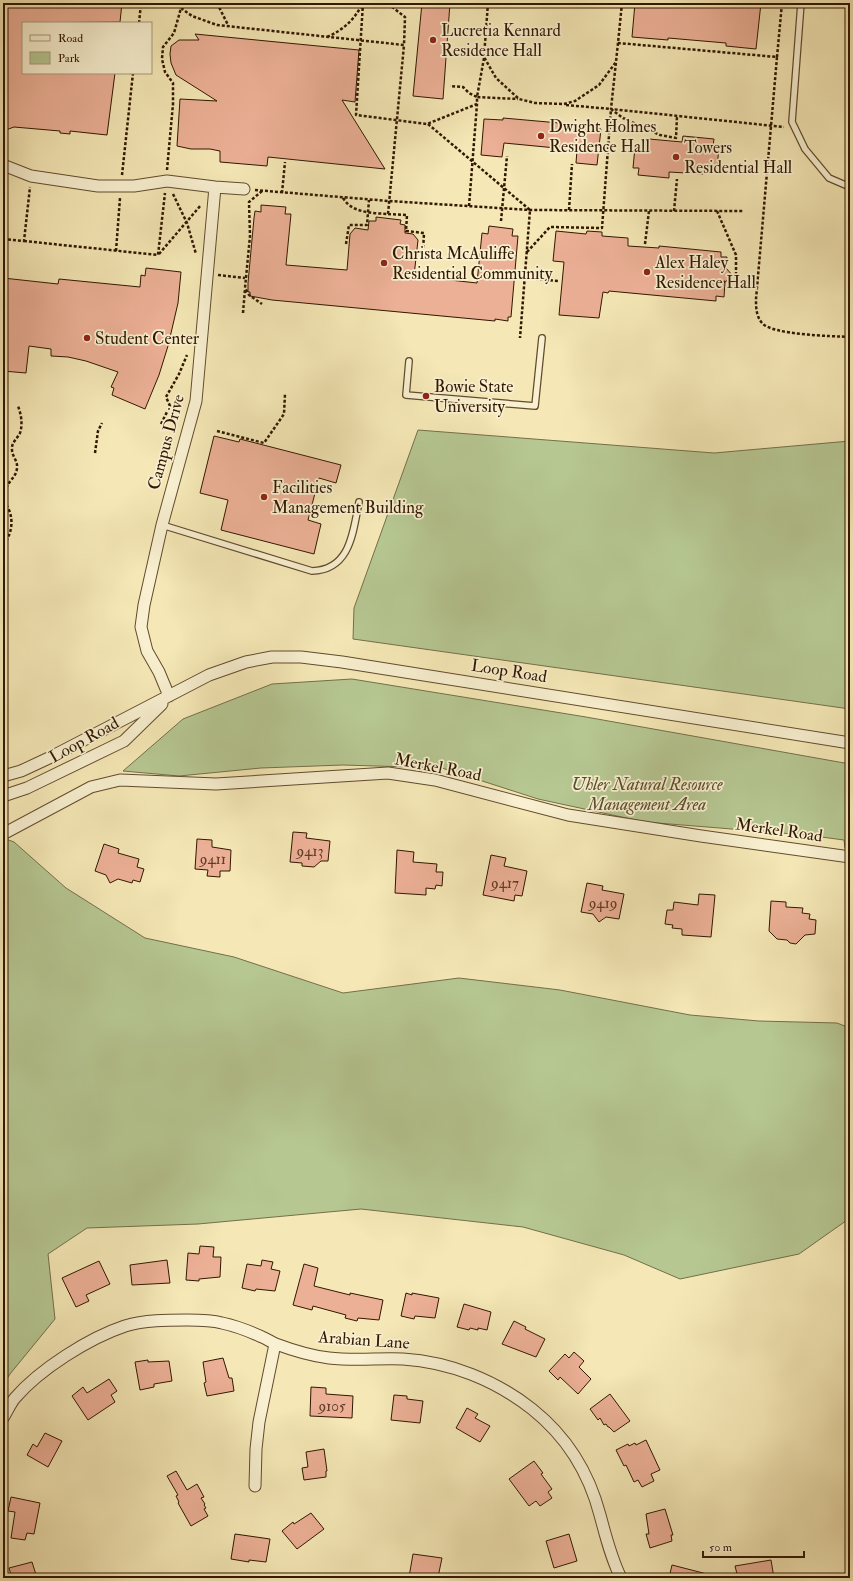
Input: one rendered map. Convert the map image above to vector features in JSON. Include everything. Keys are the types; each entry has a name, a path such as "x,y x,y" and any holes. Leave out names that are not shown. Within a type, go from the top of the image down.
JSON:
{"street":[{"path":"3,165 32,176 98,186 134,186 167,181 215,188 244,189"},
{"name":"Campus Drive","path":"169,696 159,672 147,651 141,627 144,605 162,525 196,401 215,188"},
{"name":"Loop Road","path":"3,776 21,771 51,757 209,675 246,662 272,657 301,657 850,743"},
{"name":"Loop Road","path":"3,796 27,788 124,741 169,696"},
{"name":"Merkel Road","path":"3,834 91,787 120,780 216,784 388,773 435,780 568,815 850,857"},
{"name":"Arabian Lane","path":"3,1418 14,1400 21,1392 56,1363 88,1343 124,1326 169,1320 205,1320 220,1322 246,1330 275,1344 327,1358 362,1360 404,1359 455,1368 474,1375 513,1394 548,1423 561,1437 573,1453 592,1489 613,1561 620,1578"},
{"path":"255,1486 256,1449 259,1422 275,1344"}],"lane":[{"path":"801,3 792,122 804,149 830,178 850,187"},
{"path":"409,361 406,395 535,406 542,338"},
{"path":"162,525 312,571 322,570 332,566 346,552 352,538 359,502"}],"path":[{"path":"138,22 141,3"},
{"path":"173,3 192,16 217,25 404,45"},
{"path":"158,255 167,181 173,104 173,83 165,72 162,59 163,47 174,33 181,8 191,3"},
{"path":"217,3 228,25"},
{"path":"326,37 346,27 357,14 363,3"},
{"path":"363,3 356,115 427,124 530,210"},
{"path":"387,3 405,17 404,45 388,214"},
{"path":"469,206 477,97 484,57 488,3"},
{"path":"527,253 550,227 602,228 611,109 622,3"},
{"path":"782,3 756,299 758,318 762,324 777,331 850,337"},
{"path":"618,43 777,57"},
{"path":"484,57 496,78 519,99"},
{"path":"564,104 575,101 599,85 617,60"},
{"path":"116,251 133,74"},
{"path":"450,86 463,87 469,93 477,97 519,99 535,103 564,104 771,126 795,127"},
{"path":"427,124 477,104"},
{"path":"611,109 623,118 660,135 676,138 677,116"},
{"path":"501,221 507,156"},
{"path":"282,193 285,162"},
{"path":"569,210 572,164"},
{"path":"24,241 32,176"},
{"path":"674,211 677,179"},
{"path":"167,181 187,223 196,255"},
{"path":"158,255 187,223 215,188"},
{"path":"244,189 369,200 530,210 744,211"},
{"path":"244,313 245,278 250,236 249,202 262,191"},
{"path":"343,198 347,203 359,211 368,213 407,215 406,231 424,233 423,251"},
{"path":"346,244 349,225 367,225 369,200"},
{"path":"520,338 530,210"},
{"path":"645,244 649,211"},
{"path":"717,211 736,255 736,281 722,282"},
{"path":"3,239 158,255"},
{"path":"208,274 245,278"},
{"path":"525,278 559,281"},
{"path":"245,288 249,295 262,304"},
{"path":"161,424 170,406 166,397 179,374 189,350"},
{"path":"217,431 264,443 284,414 285,394"},
{"path":"3,545 8,540 11,532 11,519 5,501 5,494 8,483 15,474 17,467 12,445 20,434 22,418 18,406"},
{"path":"95,453 98,432 102,423"}],"green space":[{"path":"418,430 714,453 850,441 850,709 353,639 354,608"},
{"name":"Uhler Natural Resource Management Area","path":"352,679 586,717 850,764 850,849 845,848 844,840 806,835 645,822 538,799 442,768 343,765 261,768 179,776 123,771 183,719 272,684"},
{"path":"3,838 14,842 66,888 145,938 234,957 343,993 459,978 560,990 690,1015 759,1021 837,1023 850,1028 850,1218 799,1254 680,1279 624,1255 523,1227 361,1209 198,1224 87,1228 48,1254 55,1319 10,1374 3,1385"}],"building":[{"path":"3,3 122,3 120,22 22,22 22,74 115,74 107,135 70,131 70,134 60,133 60,131 14,127 3,131"},
{"name":"Lucretia Kennard Residence Hall","path":"422,3 450,3 443,99 413,96"},
{"path":"635,3 761,3 756,49 726,46 726,43 668,38 668,40 632,37"},
{"path":"195,34 359,50 355,102 342,100 385,169 268,157 267,166 220,162 220,151 210,149 191,149 177,146 180,99 217,101 176,75 171,63 171,46 179,40 199,40"},
{"name":"Dwight Holmes Residence Hall","path":"503,118 582,125 582,127 601,129 597,165 576,163 577,150 504,143 502,157 481,155 484,119 503,120"},
{"name":"Towers Residential Hall","path":"683,136 714,139 713,146 719,147 717,168 709,167 709,172 703,172 703,174 669,172 669,178 638,175 639,168 633,168 635,147 642,147 643,142 648,142 649,139 682,142"},
{"name":"Christa McAuliffe Residential Community","path":"261,205 286,207 285,214 291,214 286,265 347,270 350,234 355,228 368,230 369,221 376,221 376,217 401,220 400,224 405,225 405,233 413,234 418,240 414,276 477,283 482,233 488,234 489,226 513,229 512,236 518,236 511,317 508,317 508,321 495,319 495,321 272,300 250,296 250,292 248,292 248,283 254,218 255,211 261,212"},
{"name":"Alex Haley Residence Hall","path":"556,231 586,234 587,231 602,232 602,236 628,238 628,246 659,248 659,246 721,252 721,257 727,257 726,268 733,276 725,282 724,297 716,296 716,301 609,291 608,293 603,292 599,318 559,315 564,262 553,261"},
{"name":"Student Center","path":"146,268 181,272 178,303 168,346 159,375 145,409 112,395 114,388 111,387 118,372 86,361 68,357 51,356 51,349 29,346 26,373 3,371 3,278 58,284 59,279 140,287 141,275 145,276"},
{"name":"Facilities Management Building","path":"214,436 239,442 240,439 341,465 336,483 319,478 308,520 321,524 314,554 221,530 228,500 200,493"},
{"path":"293,832 307,833 306,838 330,841 328,861 321,861 314,867 302,866 302,863 290,862"},
{"path":"197,839 212,840 212,847 231,850 230,871 220,871 220,877 207,876 208,870 195,869"},
{"path":"104,844 119,849 118,853 139,859 137,867 144,869 140,882 133,880 132,883 118,879 110,883 106,875 95,871"},
{"path":"397,850 414,852 413,862 437,864 436,872 443,872 442,886 436,885 435,889 426,888 426,895 395,893"},
{"path":"491,855 506,858 504,866 527,871 522,896 515,895 514,901 483,895"},
{"path":"587,883 603,886 602,890 624,894 619,919 606,917 599,922 593,914 581,912"},
{"path":"699,894 715,895 711,937 682,935 682,929 672,928 673,925 665,924 667,910 673,910 674,902 698,905"},
{"path":"771,901 786,902 786,907 803,908 802,913 810,914 809,919 816,920 815,934 805,935 796,944 790,943 787,940 777,939 769,931"},
{"path":"200,1246 214,1247 213,1257 221,1257 220,1277 199,1279 199,1281 186,1280 188,1253 199,1254"},
{"path":"167,1260 170,1283 132,1285 130,1265"},
{"path":"262,1260 273,1262 271,1269 280,1271 275,1291 256,1289 255,1291 242,1288 247,1264 261,1266"},
{"path":"99,1261 110,1284 86,1295 89,1301 76,1307 62,1278"},
{"path":"304,1264 318,1268 314,1286 350,1295 350,1293 383,1300 379,1320 358,1318 357,1321 345,1318 346,1315 313,1306 312,1310 293,1305"},
{"path":"406,1293 439,1298 435,1318 415,1316 414,1319 401,1316"},
{"path":"464,1304 491,1312 487,1330 470,1328 469,1330 457,1327"},
{"path":"514,1321 526,1327 525,1329 545,1339 536,1357 502,1344"},
{"path":"574,1352 584,1361 579,1367 591,1379 578,1394 560,1377 558,1380 549,1371 565,1354 569,1358"},
{"path":"223,1358 229,1378 232,1378 234,1391 207,1396 204,1383 206,1382 203,1362"},
{"path":"148,1360 148,1362 169,1361 172,1381 154,1384 154,1387 140,1390 135,1362"},
{"path":"109,1379 117,1391 111,1395 115,1402 88,1420 72,1396 83,1387 87,1393"},
{"path":"311,1387 326,1388 326,1394 353,1396 352,1418 310,1416"},
{"path":"610,1394 630,1421 614,1432 606,1424 604,1425 600,1418 598,1420 590,1409"},
{"path":"394,1395 407,1396 407,1399 423,1401 420,1423 391,1420"},
{"path":"467,1408 478,1414 475,1418 490,1426 480,1442 456,1428"},
{"path":"45,1433 62,1441 48,1467 27,1455 33,1444 37,1447"},
{"path":"646,1440 660,1470 651,1474 654,1481 642,1487 638,1480 634,1482 626,1465 624,1466 616,1450 628,1444 629,1446 635,1443 636,1445"},
{"path":"324,1449 327,1471 326,1477 304,1480 302,1468 308,1467 306,1452"},
{"path":"534,1461 552,1489 548,1492 552,1498 540,1506 536,1501 529,1506 509,1479"},
{"path":"176,1471 187,1490 197,1484 204,1497 201,1498 205,1504 204,1505 206,1508 204,1509 208,1516 191,1526 178,1503 179,1502 176,1496 178,1495 167,1476"},
{"path":"11,1497 40,1503 34,1534 27,1533 25,1540 11,1538 15,1512 8,1511"},
{"path":"665,1509 673,1535 671,1535 672,1541 650,1548 646,1534 649,1534 646,1514"},
{"path":"311,1513 324,1529 297,1549 282,1531 293,1522 294,1524"},
{"path":"235,1534 270,1539 266,1562 249,1560 249,1562 231,1559"},
{"path":"569,1534 577,1561 554,1568 546,1541"},
{"path":"413,1554 442,1558 438,1577 422,1574 421,1578 409,1577"},
{"path":"771,1560 774,1578 738,1578 735,1566"},
{"path":"32,1562 37,1578 12,1578 9,1568"},
{"path":"672,1565 707,1574 707,1578 669,1578"}],"place":[{"name":"Lucretia Kennard Residence Hall","path":"433,40"},
{"name":"Dwight Holmes Residence Hall","path":"541,136"},
{"name":"Towers Residential Hall","path":"676,157"},
{"name":"Christa McAuliffe Residential Community","path":"384,263"},
{"name":"Alex Haley Residence Hall","path":"647,272"},
{"name":"Student Center","path":"87,338"},
{"name":"Bowie State University","path":"426,396"},
{"name":"Facilities Management Building","path":"264,497"}]}
